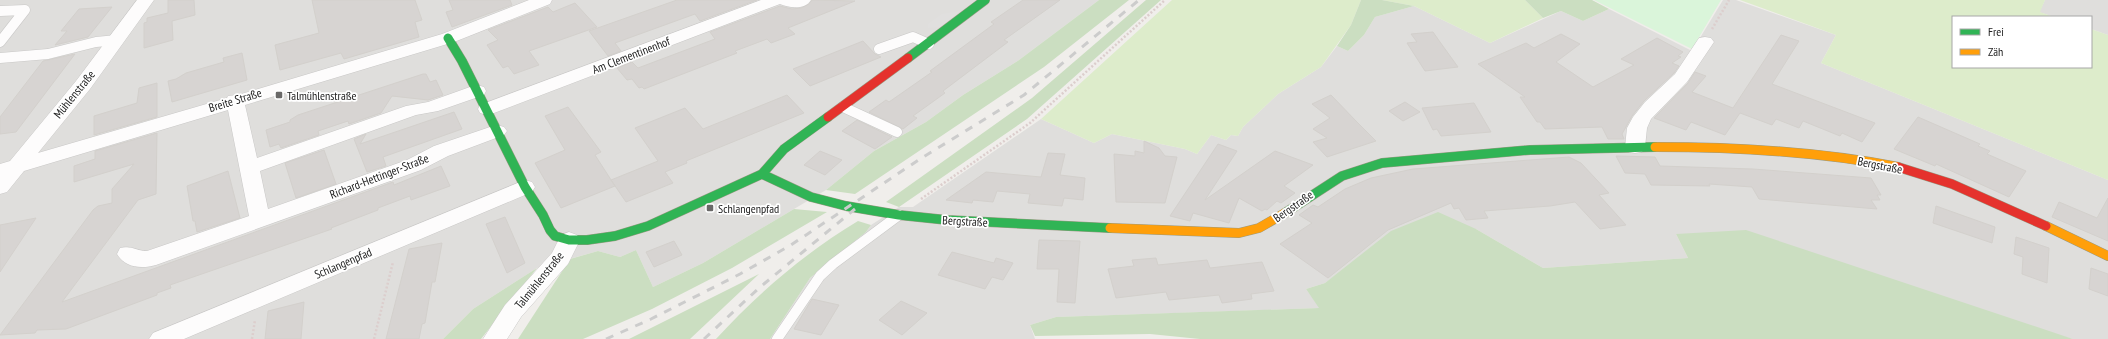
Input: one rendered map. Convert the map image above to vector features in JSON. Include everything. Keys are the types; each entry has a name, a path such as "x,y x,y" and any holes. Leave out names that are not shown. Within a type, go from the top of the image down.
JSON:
{"street":[{"name":"Mühlenstraße","path":"0,187 8,168 117,40 146,0"},
{"name":"Breite Straße","path":"8,168 448,38 544,0"},
{"name":"Am Clementinenhof","path":"487,109 776,0"},
{"path":"784,0 795,3 802,0"},
{"path":"569,240 587,240 615,236 648,226 762,174 784,149 929,44 985,0"},
{"name":"Talmühlenstraße","path":"448,38 487,109 525,187 543,215 550,230 555,236 569,240 560,258 513,311 495,339"},
{"path":"1635,147 1637,128 1643,117 1652,106 1681,78 1705,42"},
{"path":"251,167 412,110 431,106 477,91"},
{"path":"235,100 251,167 260,219"},
{"name":"Richard-Hettinger-Straße","path":"128,254 137,259 148,259 414,165 441,151 497,130"},
{"name":"Bergstraße","path":"762,174 811,197 846,206 899,215 963,221 1218,233 1250,232 1276,220 1308,195 1338,176 1357,168 1382,163 1496,151 1576,147 1776,151 1836,157 1898,168 1939,180 1990,200 2108,256"},
{"name":"Schlangenpfad","path":"161,339 525,187"}],"lane":[{"path":"0,11 25,10 0,42"},
{"path":"878,49 913,37 929,44"},
{"path":"0,58 48,54 96,42 117,40"},
{"path":"844,107 897,132"},
{"path":"777,339 820,276 833,264 899,215"}],"path":[{"path":"899,215 1030,123 1166,0"},
{"path":"1705,42 1715,22 1729,0"},
{"path":"374,339 398,240"}],"shaded area":[{"path":"0,0 1099,0 1019,60 963,95 926,122 874,151 826,190 703,263 653,287 636,250 620,257 598,251 537,268 473,309 443,339 0,339"},
{"path":"1723,0 1736,0 1836,35 1821,63 2108,180 2108,339 2073,339 1676,234 1688,258 1543,268 1476,229 1343,270 1325,283 1306,289 1320,308 1056,317 1030,325 1035,339 770,339 810,278 866,232 871,225 899,207 913,207 1041,119 1094,143 1112,134 1185,149 1197,154 1211,135 1226,140 1231,135 1238,136 1243,127 1278,94 1321,67 1337,46 1348,51 1364,35 1375,17 1414,6 1490,43 1561,11 1583,21 1609,9 1692,51"},
{"path":"2045,0 2108,0 2108,35 2092,29 2092,16 2051,16 2039,12"},
{"path":"960,11 940,27 928,28 928,24 942,14"}],"green space":[{"path":"1099,0 1129,0 1044,67 855,194 826,190 874,151 926,122 963,95 1019,60"},
{"path":"1146,0 1161,0 1027,119 899,207 886,202 1032,98"},
{"path":"1172,0 1361,0 1351,25 1321,67 1278,94 1243,127 1238,136 1231,135 1226,140 1211,135 1197,154 1185,149 1112,134 1094,143 1041,119"},
{"path":"1361,0 1382,0 1414,6 1375,17 1364,35 1348,51 1337,46 1351,25"},
{"path":"1382,0 1525,0 1543,18 1490,43 1414,6"},
{"path":"1525,0 1592,0 1609,9 1583,21 1561,11 1543,18"},
{"path":"1594,0 1721,0 1692,49"},
{"path":"1740,0 2045,0 2040,12 2051,16 1952,16 1952,68 2092,68 2092,29 2108,35 2108,180 1821,63 1836,35"},
{"path":"794,209 827,212 732,268 652,309 583,339 518,339 570,259 598,251 620,257 636,250 653,287 703,263"},
{"path":"1438,212 1476,229 1543,268 1688,258 1676,234 1746,230 2073,339 1200,339 1150,334 1035,336 1030,325 1056,317 1319,308 1306,289 1325,283 1391,231"},
{"path":"858,221 871,225 866,232 810,278 770,339 716,339 765,290 801,260 838,233"},
{"path":"537,268 481,339 443,339 473,309"},
{"path":"759,274 690,339 629,339"}],"building":[{"path":"168,0 194,0 195,15 172,21 173,40 144,48 144,23 147,22 147,18 168,13"},
{"path":"312,0 415,0 422,20 415,22 419,37 344,59 341,53 280,70 275,45 319,33"},
{"path":"449,0 510,0 512,5 452,27 446,12 453,10"},
{"path":"677,0 757,0 700,21 695,14 615,43 621,51 608,56 589,31"},
{"path":"812,0 855,1 788,28 795,34 771,43 767,39 735,51 737,53 644,89 642,87 639,88 632,79 627,80 617,68 632,62 638,68 715,39 710,32 780,6 792,9 801,8 809,4"},
{"path":"1023,0 1060,0 1004,40 1008,42 943,91 945,93 913,116 917,118 903,129 869,112 886,100 889,102 932,72 930,71 994,24 991,22"},
{"path":"575,3 597,27 529,51 539,65 514,74 508,66 503,68 487,45 498,40 488,30 548,7 553,12"},
{"path":"112,7 88,37 55,45 67,31 61,31 79,9"},
{"path":"1433,32 1458,67 1425,71 1407,43 1417,42 1411,34"},
{"path":"1561,34 1580,44 1556,62 1593,87 1634,65 1621,59 1657,38 1683,52 1678,56 1681,57 1672,63 1679,66 1674,73 1644,101 1632,116 1622,134 1624,139 1608,139 1602,127 1545,129 1540,122 1537,122 1520,97 1525,97 1478,64 1526,43 1534,48"},
{"path":"1781,35 1799,41 1772,84 1875,123 1862,142 1842,133 1840,136 1803,121 1799,128 1776,119 1772,125 1740,113 1725,135 1691,122 1686,130 1654,118 1688,83 1695,72 1706,76 1692,92 1733,108"},
{"path":"863,41 875,54 881,57 810,86 793,69"},
{"path":"242,53 247,80 172,102 168,81 176,79 186,73 224,62 223,58"},
{"path":"75,54 16,132 0,134 0,117 43,61"},
{"path":"426,74 430,82 436,80 443,95 428,100 392,96 381,113 349,124 348,121 318,131 319,135 281,148 279,144 270,147 266,130 290,122 290,120 298,115"},
{"path":"157,83 157,117 94,135 94,116 137,103 139,88"},
{"path":"787,95 804,113 686,161 687,163 665,172 673,183 626,202 611,180 658,161 635,128 685,108 703,129"},
{"path":"1331,95 1376,141 1327,157 1313,142 1327,138 1313,129 1330,118 1312,104"},
{"path":"1405,102 1420,112 1403,121 1389,111"},
{"path":"1474,103 1491,132 1441,136 1437,129 1433,130 1422,108"},
{"path":"568,107 601,152 595,155 615,186 561,208 535,163 565,150 545,116"},
{"path":"454,112 462,129 383,157 386,166 367,172 354,139 366,134 360,144"},
{"path":"1918,117 1980,144 1978,146 1990,151 1987,154 2026,171 2009,197 1936,164 1935,166 1894,149"},
{"path":"857,120 892,137 875,149 842,131"},
{"path":"157,133 156,194 138,200 62,302 393,182 394,185 441,166 450,186 411,200 410,196 378,208 378,210 331,228 332,229 170,285 171,288 157,293 157,295 66,329 37,330 35,333 0,335 93,210 98,206 112,203 112,189 134,164 74,182 74,166 95,159 95,151"},
{"path":"1144,141 1159,148 1165,156 1177,157 1165,203 1116,202 1114,154 1135,156 1135,151 1144,153"},
{"path":"1218,144 1237,151 1205,200 1275,151 1313,165 1284,186 1295,193 1281,203 1277,201 1267,210 1265,209 1262,211 1239,198 1229,223 1193,213 1190,221 1170,216"},
{"path":"324,150 336,184 296,198 285,163"},
{"path":"820,151 842,160 825,175 804,165"},
{"path":"1048,153 1065,154 1060,175 1085,178 1083,200 1064,198 1062,206 1028,203 1030,194 997,191 993,202 973,200 972,203 946,200 986,172 1041,177"},
{"path":"1616,156 1655,157 1660,166 1753,169 1871,178 1881,195 1877,195 1880,200 1871,200 1877,209 1759,199 1752,187 1709,184 1710,186 1651,185 1645,174 1625,173"},
{"path":"1569,157 1581,163 1609,193 1599,195 1626,225 1600,229 1575,202 1550,206 1484,211 1488,218 1466,220 1459,208 1454,209 1451,203 1388,230 1328,278 1280,244 1312,223 1299,215 1313,205 1318,207 1345,189 1371,178 1413,169"},
{"path":"228,171 240,218 197,232 195,221 193,221 187,186"},
{"path":"2108,198 2108,241 2052,217 2059,202 2097,218"},
{"path":"1936,206 1995,227 1992,243 1933,223"},
{"path":"505,217 525,263 507,273 486,224"},
{"path":"36,218 0,272 0,225"},
{"path":"2016,237 2049,248 2047,283 2022,274 2023,257 2014,254"},
{"path":"1039,240 1080,241 1075,303 1057,302 1059,269 1037,269"},
{"path":"674,241 682,255 654,267 646,252"},
{"path":"442,243 435,282 432,282 425,323 422,324 419,339 386,339 409,249"},
{"path":"952,252 994,263 996,258 1013,263 1003,280 992,277 985,289 938,275"},
{"path":"1156,258 1158,265 1207,260 1210,268 1262,262 1274,291 1251,294 1252,299 1222,303 1219,295 1169,300 1166,292 1116,298 1108,269 1134,266 1132,260"},
{"path":"2091,268 2108,274 2108,296 2089,289"},
{"path":"812,299 839,305 821,335 794,329"},
{"path":"901,301 927,313 902,335 879,320"},
{"path":"304,302 301,339 265,339 268,311"}],"railway":[{"path":"606,339 651,319 740,274 791,245 920,159 1024,95 1139,0"},
{"path":"704,339 759,288 855,209"}],"traffic: fast":[{"path":"908,58 985,0"},
{"path":"448,38 462,61 525,187 543,215 550,230 555,236 569,240 587,240 615,236 648,226 762,174 784,149 828,117"},
{"path":"1285,213 1330,182 1368,166 1382,163 1530,150 1655,147"},
{"path":"762,174 811,197 846,206 899,215 947,220 1110,228"}],"traffic: slow":[{"path":"1655,147 1777,150 1838,156 1898,167"},
{"path":"1110,228 1239,233 1259,228 1285,213"},
{"path":"2046,226 2108,256"}],"traffic: jam":[{"path":"828,117 908,58"},
{"path":"1898,167 1952,184 2046,226"}],"place":[{"name":"Talmühlenstraße","path":"279,95"},
{"name":"Schlangenpfad","path":"710,208"}]}
